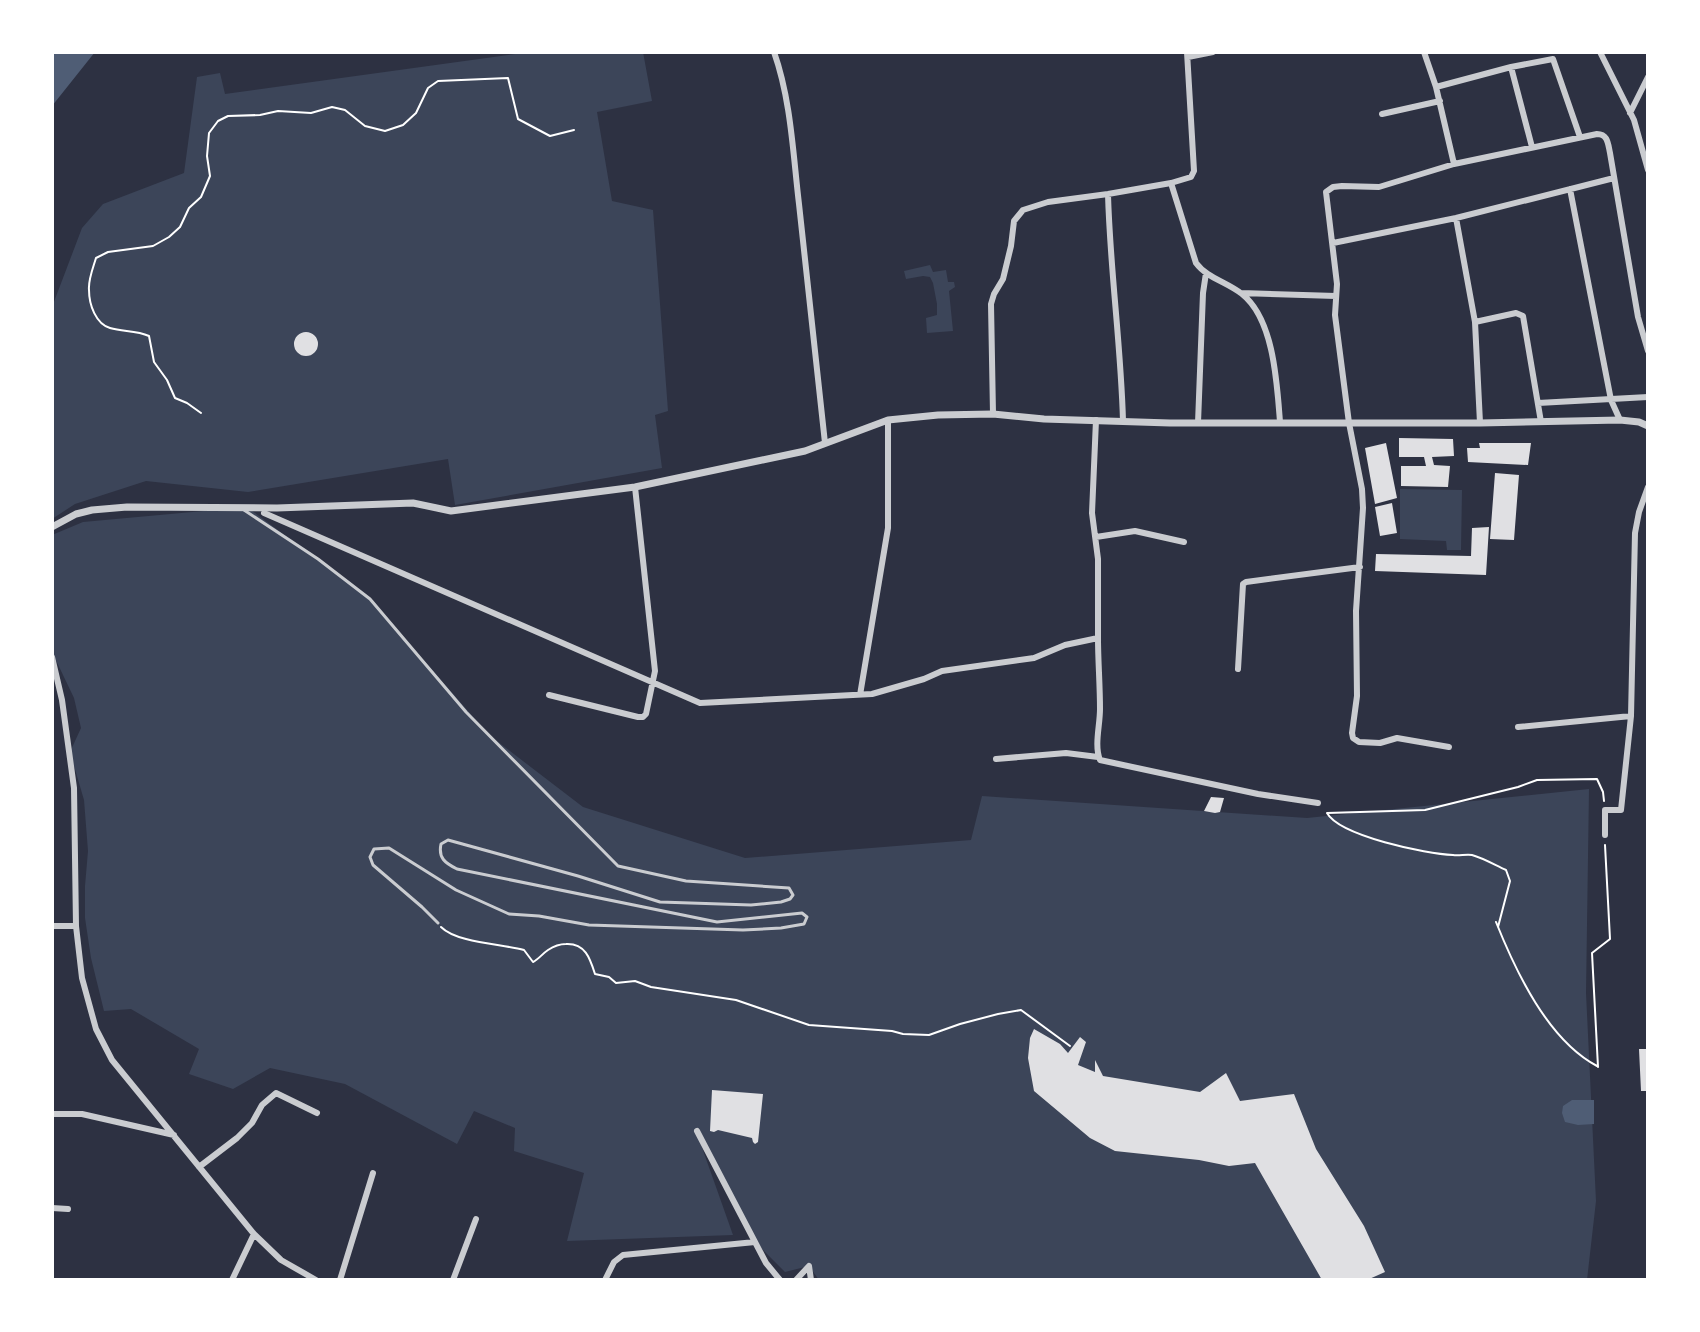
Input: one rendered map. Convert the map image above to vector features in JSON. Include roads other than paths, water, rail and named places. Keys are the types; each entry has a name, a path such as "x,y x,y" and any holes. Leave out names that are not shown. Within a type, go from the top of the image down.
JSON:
{"street":[{"path":"774,52 785,92 825,443"},
{"path":"993,414 991,304 1003,279 1014,221 1023,210 1034,205 1191,177 1194,171 1187,54 1213,52"},
{"path":"1424,52 1440,101 1454,164"},
{"path":"1600,52 1630,113 1648,170"},
{"path":"1436,87 1553,59 1580,137"},
{"path":"1511,67 1532,147"},
{"path":"1630,113 1648,77"},
{"path":"1382,114 1440,101"},
{"path":"1449,747 1397,738 1380,743 1359,742 1353,738 1357,677 1356,611 1363,508 1335,315 1337,284 1326,199 1328,190 1342,186 1379,187 1454,164 1580,137 1597,134 1606,137 1638,317 1648,351"},
{"path":"1333,243 1456,218 1614,178"},
{"path":"1171,183 1196,263 1252,304 1268,341 1277,385 1280,422"},
{"path":"1570,189 1611,400 1620,420"},
{"path":"1108,194 1123,421"},
{"path":"1456,218 1475,322 1480,423"},
{"path":"1198,423 1206,273"},
{"path":"1241,293 1336,296"},
{"path":"1475,322 1516,313 1523,316 1541,422"},
{"path":"1538,403 1648,397"},
{"path":"52,527 76,514 127,507 277,508 413,503 451,511 635,487 805,451 888,420 938,415 993,414 1044,419 1198,423 1620,420 1648,426"},
{"path":"860,695 888,528 888,420"},
{"path":"1096,420 1092,513 1098,581 1098,757"},
{"path":"549,695 643,717 646,714 655,671 635,487"},
{"path":"1605,835 1605,810 1621,810 1631,716 1635,533 1648,487"},
{"path":"264,513 700,703 860,695 901,687 949,669 1034,658 1065,645 1098,638"},
{"path":"1096,537 1135,531 1184,542"},
{"path":"1238,669 1243,584 1360,567"},
{"path":"52,657 62,700 74,788 76,926 82,978 96,1029 112,1060 254,1234 281,1260 316,1280"},
{"path":"52,700 62,700"},
{"path":"1518,727 1631,716"},
{"path":"996,759 1066,753 1098,757 1104,762 1318,803"},
{"path":"52,926 76,926"},
{"path":"199,1167 237,1138 252,1123 262,1105 276,1093 317,1113"},
{"path":"52,1114 82,1114 174,1135"},
{"path":"697,1131 766,1263 780,1280"},
{"path":"340,1280 373,1173"},
{"path":"52,1208 68,1209"},
{"path":"453,1280 476,1219"},
{"path":"232,1280 254,1234"},
{"path":"605,1280 614,1262 623,1255 755,1242"},
{"path":"796,1280 809,1266 811,1280"}],"lane":[{"path":"240,507 318,559 370,599 466,712 618,866 686,881 789,888 793,895 786,901 751,905 660,902 448,840 441,844 439,852 448,864 457,869 717,922 802,913 807,917 804,924 743,930 589,925 509,914 456,890 389,848 374,849 370,857 373,865 438,923"}]}
